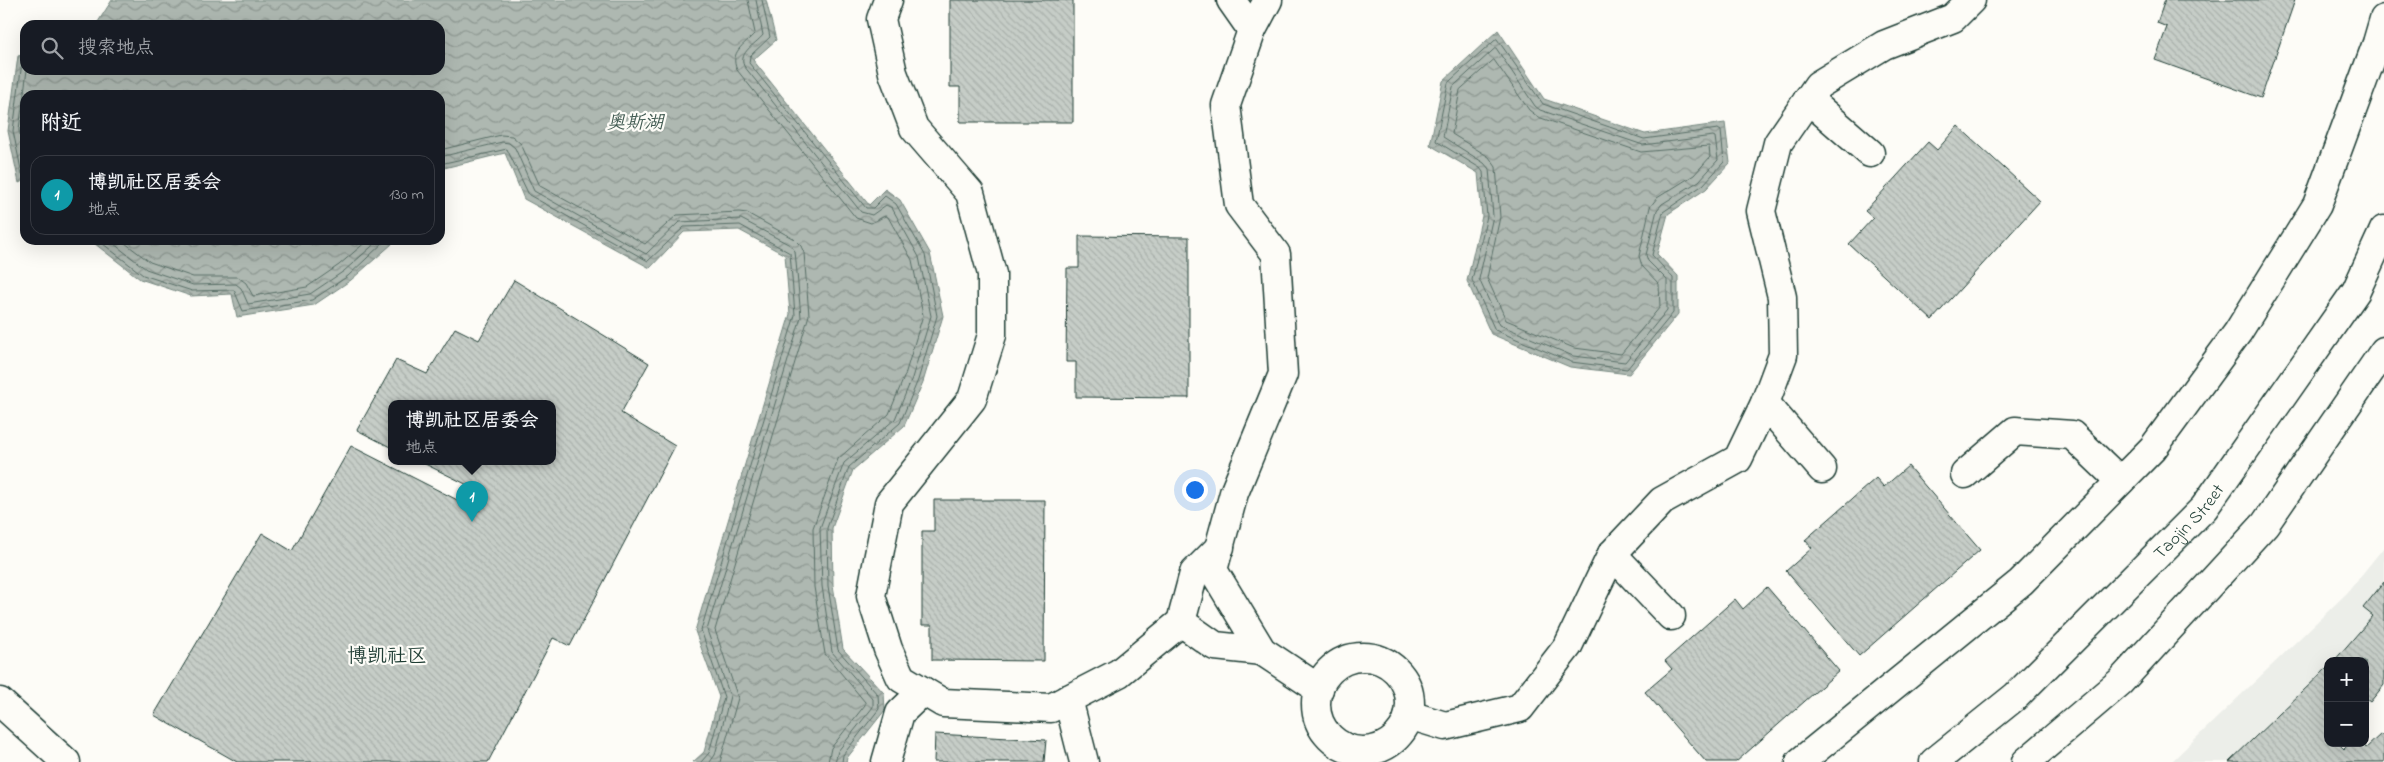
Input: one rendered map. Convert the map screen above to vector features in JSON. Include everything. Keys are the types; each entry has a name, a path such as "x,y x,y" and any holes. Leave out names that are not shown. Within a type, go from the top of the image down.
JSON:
{"street":[{"path":"888,0 881,20 893,73 914,128 970,193 992,274 992,335 972,399 888,503 871,596 888,649 901,678 943,703 1051,708 1119,673 1181,622 1194,573 1220,547"},
{"path":"1231,0 1252,30"},
{"path":"1268,0 1252,30 1226,105 1240,204 1276,254 1283,374 1234,493 1214,570 1262,651 1319,689"},
{"path":"1409,715 1444,726 1520,708 1568,646 1612,554 1662,501 1738,459 1765,403 1783,355 1782,297 1761,211 1778,143 1818,85 1876,50 1953,18 1971,0"},
{"path":"1800,762 2021,582 2153,448 2238,332 2317,205 2377,43 2384,19"},
{"path":"1808,99 1870,152"},
{"name":"Taojin Street","path":"1934,762 2016,696 2204,508 2356,292 2384,230"},
{"path":"2026,762 2120,682 2265,524 2384,351"},
{"path":"1765,403 1822,469"},
{"path":"1965,474 2015,431 2072,435 2120,481"},
{"path":"1612,554 1671,616"},
{"path":"1181,622 1215,646 1262,651"},
{"path":"1368,657 1390,666 1406,684 1410,700 1409,715 1403,729 1393,741 1365,756 1337,743 1326,732 1319,719 1316,704 1319,689 1326,675 1338,664 1353,658 1368,657"},
{"path":"886,762 900,713 923,691"},
{"path":"1068,699 1084,762"},
{"path":"0,702 66,762"}],"shaded area":[{"path":"2384,547 2384,687 2369,701 2369,657 2324,657 2324,746 2307,762 2171,762 2347,593"}],"water":[{"name":"奥斯湖","path":"112,0 766,0 776,40 753,60 869,205 885,189 900,200 930,253 943,316 923,382 904,426 853,470 832,528 833,585 843,649 884,693 885,710 847,758 846,762 693,762 704,752 719,697 695,631 790,314 785,255 739,230 684,232 650,268 524,199 505,153 445,168 445,90 20,90 19,183 8,131 18,56 20,55 20,75 445,75 445,20 99,20"},
{"path":"1498,30 1544,99 1645,134 1725,123 1730,163 1706,189 1668,214 1657,254 1678,276 1678,314 1629,374 1570,367 1491,334 1467,281 1482,216 1478,173 1430,145 1443,81"},
{"path":"96,245 391,245 351,280 314,305 237,317 232,294 191,296 140,279"}],"building":[{"path":"950,0 1073,0 1073,122 960,122 960,87 950,87"},
{"path":"2165,0 2295,0 2261,98 2155,60 2167,27 2157,23"},
{"path":"1958,126 2040,201 1932,320 1849,244 1873,218 1865,211 1928,142 1937,150"},
{"path":"1079,236 1189,237 1189,398 1076,397 1076,362 1066,362 1067,268 1079,268"},
{"path":"514,280 649,363 621,413 675,446 570,646 553,638 488,762 237,762 154,715 262,533 292,551 351,446 479,511 486,494 427,465 556,465 556,400 388,400 388,446 357,430 396,360 427,374 455,328 479,340"},
{"path":"1908,466 1980,550 1859,656 1786,571 1812,548 1805,540 1876,478 1884,487"},
{"path":"934,500 1045,500 1044,661 932,660 932,625 922,625 922,531 934,531"},
{"path":"2384,582 2384,685 2370,702 2369,657 2337,657 2373,616 2363,608"},
{"path":"1767,587 1839,671 1736,762 1706,762 1645,692 1672,669 1665,661 1735,599 1743,609"},
{"path":"2324,671 2324,747 2342,747 2344,749 2346,747 2366,748 2381,734 2384,738 2384,762 2229,762"},
{"path":"935,734 1046,740 1044,762 934,762"}],"place":[{"name":"博凯社区居委会","path":"472,522"}],"district":[{"name":"博凯社区","path":"387,655"}]}
